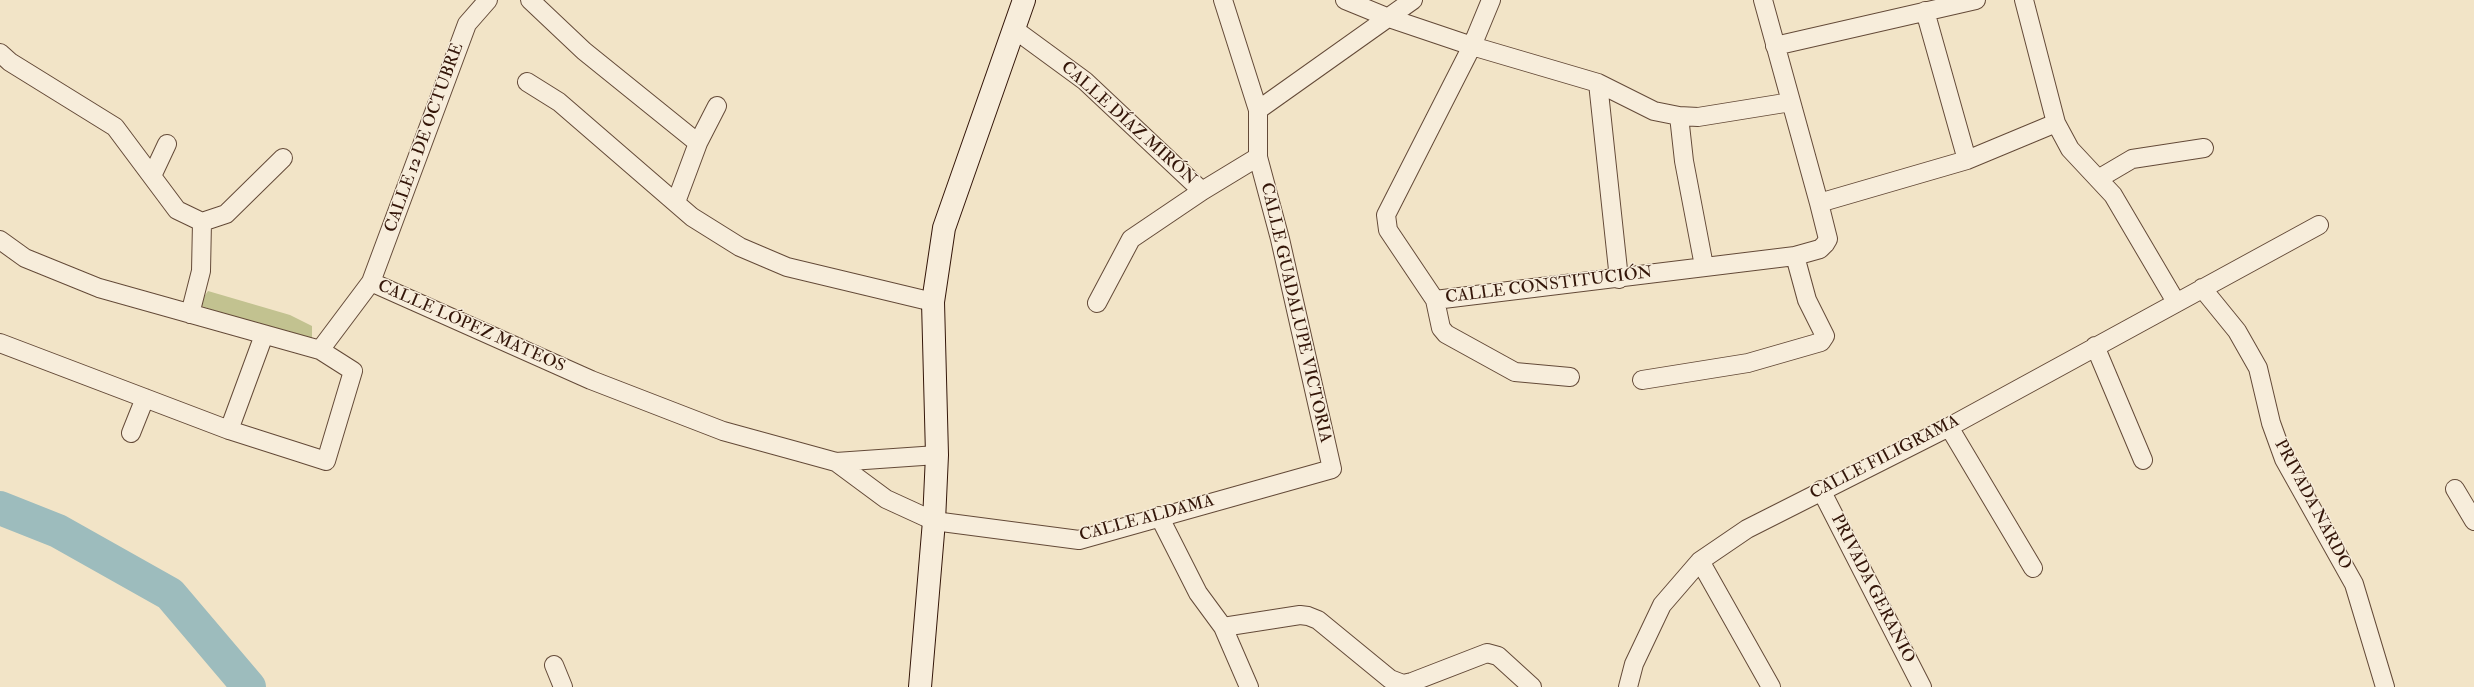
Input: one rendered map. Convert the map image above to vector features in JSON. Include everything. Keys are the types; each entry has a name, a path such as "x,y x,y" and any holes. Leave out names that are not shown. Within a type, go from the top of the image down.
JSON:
{"main road":[{"path":"920,687 934,521 937,455 933,302 944,228 1024,0"}],"street":[{"name":"CALLE 12 DE OCTUBRE","path":"371,282 467,24 488,0"},
{"path":"530,0 584,51 698,143"},
{"path":"1223,0 1258,110 1413,0"},
{"path":"1345,0 1389,18 1472,46 1598,82 1654,111 1679,116 1698,117 1791,102"},
{"name":"CALLE CONSTITUCIÓN","path":"1491,0 1472,46 1386,215 1388,230 1392,240 1434,300 1619,279 1704,266 1796,256 1820,249 1828,239 1819,203"},
{"path":"1763,0 1819,203 1967,160 2056,123"},
{"path":"1775,46 1976,0"},
{"path":"2024,0 2056,123 2070,149 2113,195 2176,302"},
{"path":"1925,11 1967,160"},
{"name":"CALLE DÍAZ MIRÓN","path":"1014,29 1085,81 1202,191"},
{"path":"0,53 10,62 115,127 177,210 202,222 226,214 283,158"},
{"path":"527,82 559,102 692,217 740,247 787,267 933,302"},
{"path":"1598,82 1619,279"},
{"path":"676,202 698,143 717,106"},
{"name":"CALLE GUADALUPE VICTORIA","path":"1258,110 1258,157 1280,239 1332,469"},
{"path":"1679,116 1684,161 1704,266"},
{"path":"152,176 167,144"},
{"path":"2098,179 2132,159 2204,148"},
{"name":"CALLE GUADALUPE VICTORIA","path":"1097,303 1132,239 1202,191 1258,157"},
{"path":"190,314 201,271 202,222"},
{"name":"CALLE FILIGRAMA","path":"1628,687 1634,664 1662,605 1700,560 1746,529 1949,427 2319,225"},
{"path":"0,240 25,258 99,288 320,350 353,372 326,461 230,430 0,343"},
{"path":"1642,380 1748,363 1821,342 1825,336 1806,300 1796,256"},
{"name":"CALLE LÓPEZ MATEOS","path":"320,350 371,282 591,380 723,431 836,462 937,455"},
{"name":"PRIVADA NARDO","path":"2202,288 2237,332 2258,368 2271,424 2284,459 2354,584 2385,687"},
{"path":"1434,300 1441,328 1450,337 1515,372 1570,377"},
{"path":"230,430 264,334"},
{"path":"2095,346 2144,460"},
{"path":"130,432 145,398"},
{"path":"1949,427 2033,568"},
{"name":"CALLE LÓPEZ MATEOS","path":"836,462 886,499 934,521"},
{"name":"CALLE ALDAMA","path":"934,521 1079,540 1159,516 1332,469"},
{"path":"2455,489 2474,521"},
{"name":"PRIVADA GERANIO","path":"1821,490 1922,687"},
{"path":"1159,516 1198,593 1223,627 1249,687"},
{"path":"1700,560 1771,687"},
{"path":"1223,627 1300,615 1308,616 1318,620 1390,680 1403,684 1412,682 1487,653 1498,656 1532,687"},
{"path":"554,665 563,687"}],"green space":[{"path":"208,291 290,315 312,326 312,342 198,305"}],"waterway":[{"path":"0,508 58,531 170,594 249,687"}]}
